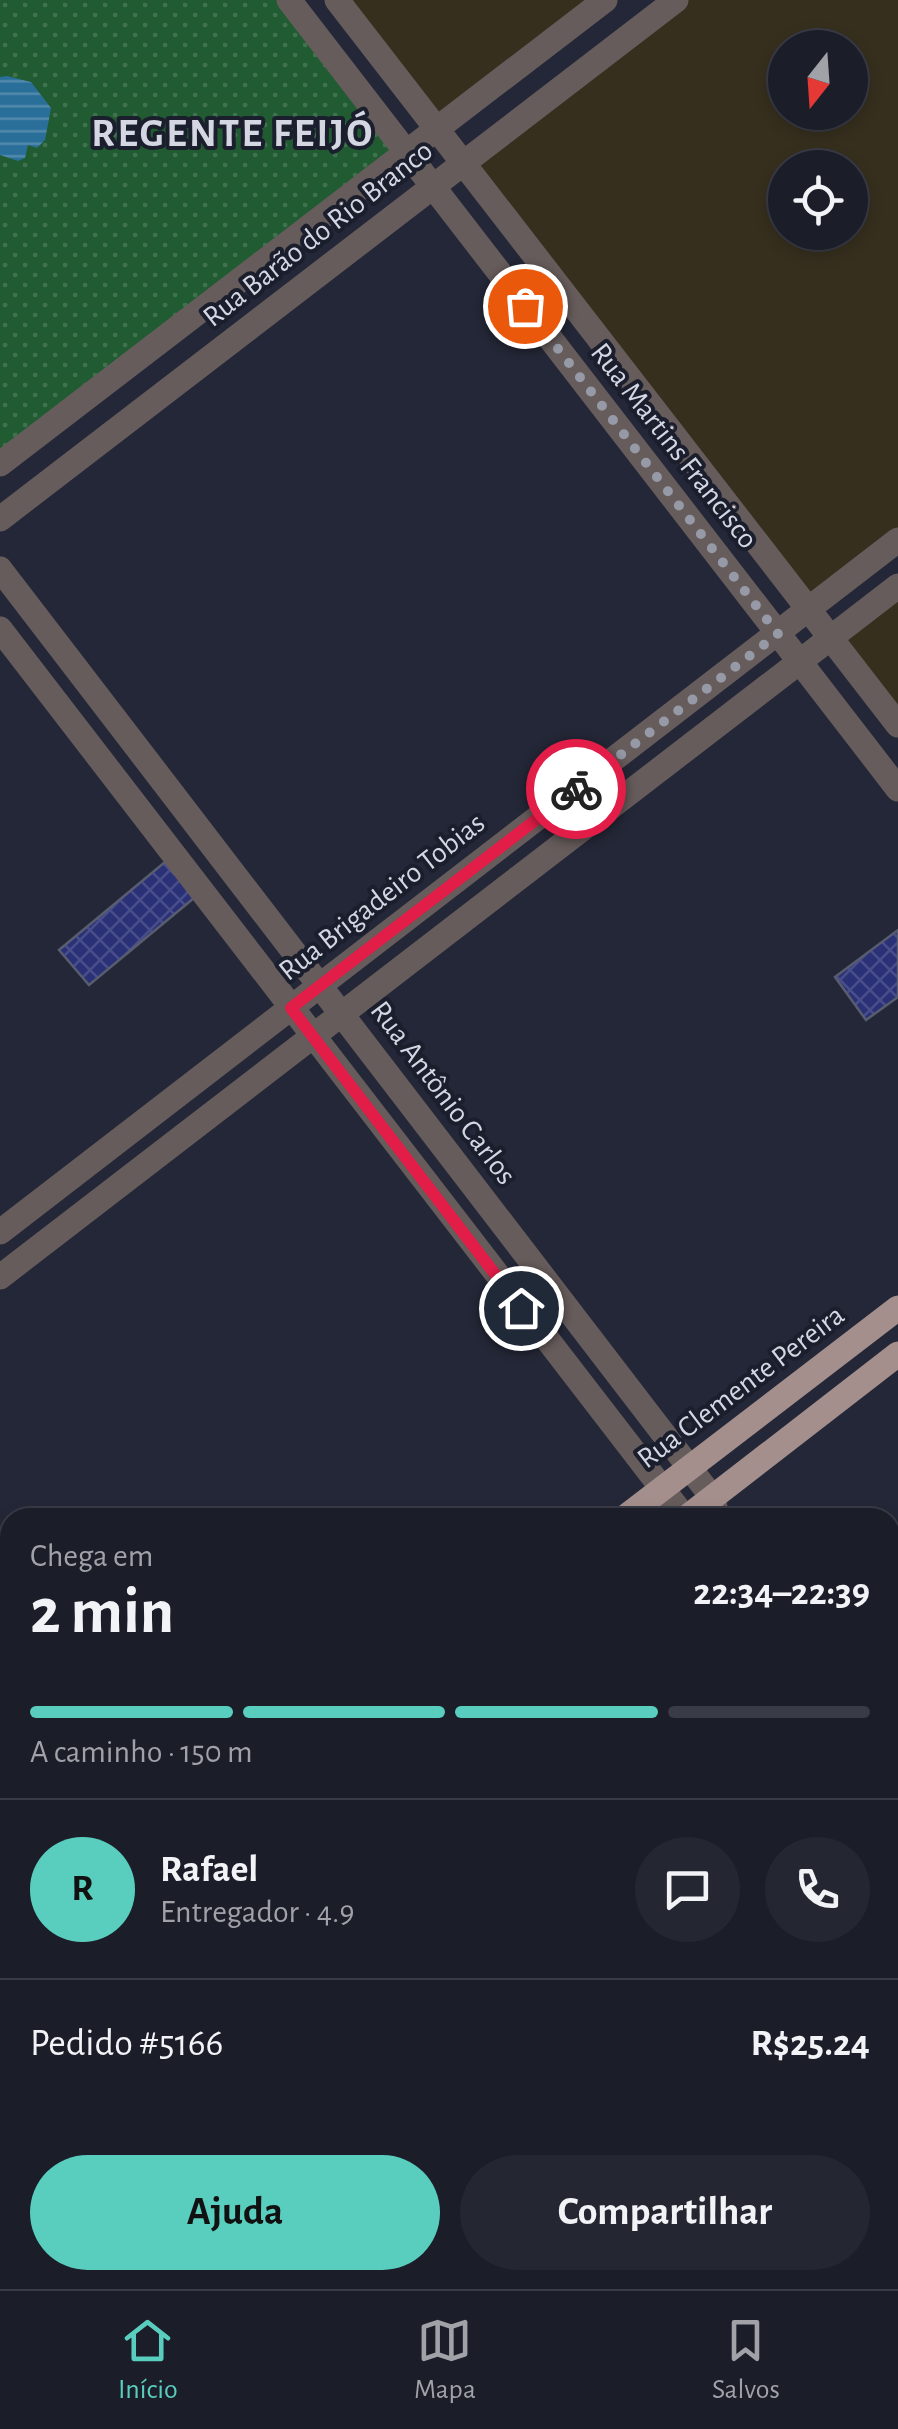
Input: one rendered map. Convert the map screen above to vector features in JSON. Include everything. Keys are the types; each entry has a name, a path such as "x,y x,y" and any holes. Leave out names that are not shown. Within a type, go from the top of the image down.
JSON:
{"main road":[{"name":"Rua Clemente Pereira","path":"637,1508 898,1308"},
{"path":"715,1507 898,1354"}],"street":[{"name":"Rua Martins Francisco","path":"288,0 898,790"},
{"name":"Rua Martins Francisco","path":"337,0 898,724"},
{"name":"Rua Barão do Rio Branco","path":"0,464 605,0"},
{"name":"Rua Barão do Rio Branco","path":"0,519 676,0"},
{"name":"Rua Brigadeiro Tobias","path":"0,1232 898,540"},
{"name":"Rua Antônio Carlos","path":"0,569 715,1507"},
{"path":"0,1278 898,586"},
{"path":"0,628 677,1508"}],"shaded area":[{"path":"337,0 605,0 437,129"},
{"path":"676,0 898,0 898,540 808,609 463,163"},
{"path":"898,586 898,725 830,638"}],"green space":[{"path":"0,0 283,0 397,148 0,452"}],"water":[{"path":"0,77 31,82 51,108 45,140 37,148 28,145 25,158 18,161 0,155"}],"building":[{"path":"171,857 200,893 89,985 59,950"},
{"path":"898,930 898,997 866,1020 835,977"}],"way so far":[{"path":"525,306 778,634 576,789"}],"district":[{"name":"REGENTE FEIJÓ","path":"233,134"}],"route":[{"path":"521,1308 291,1008 576,789"}]}
